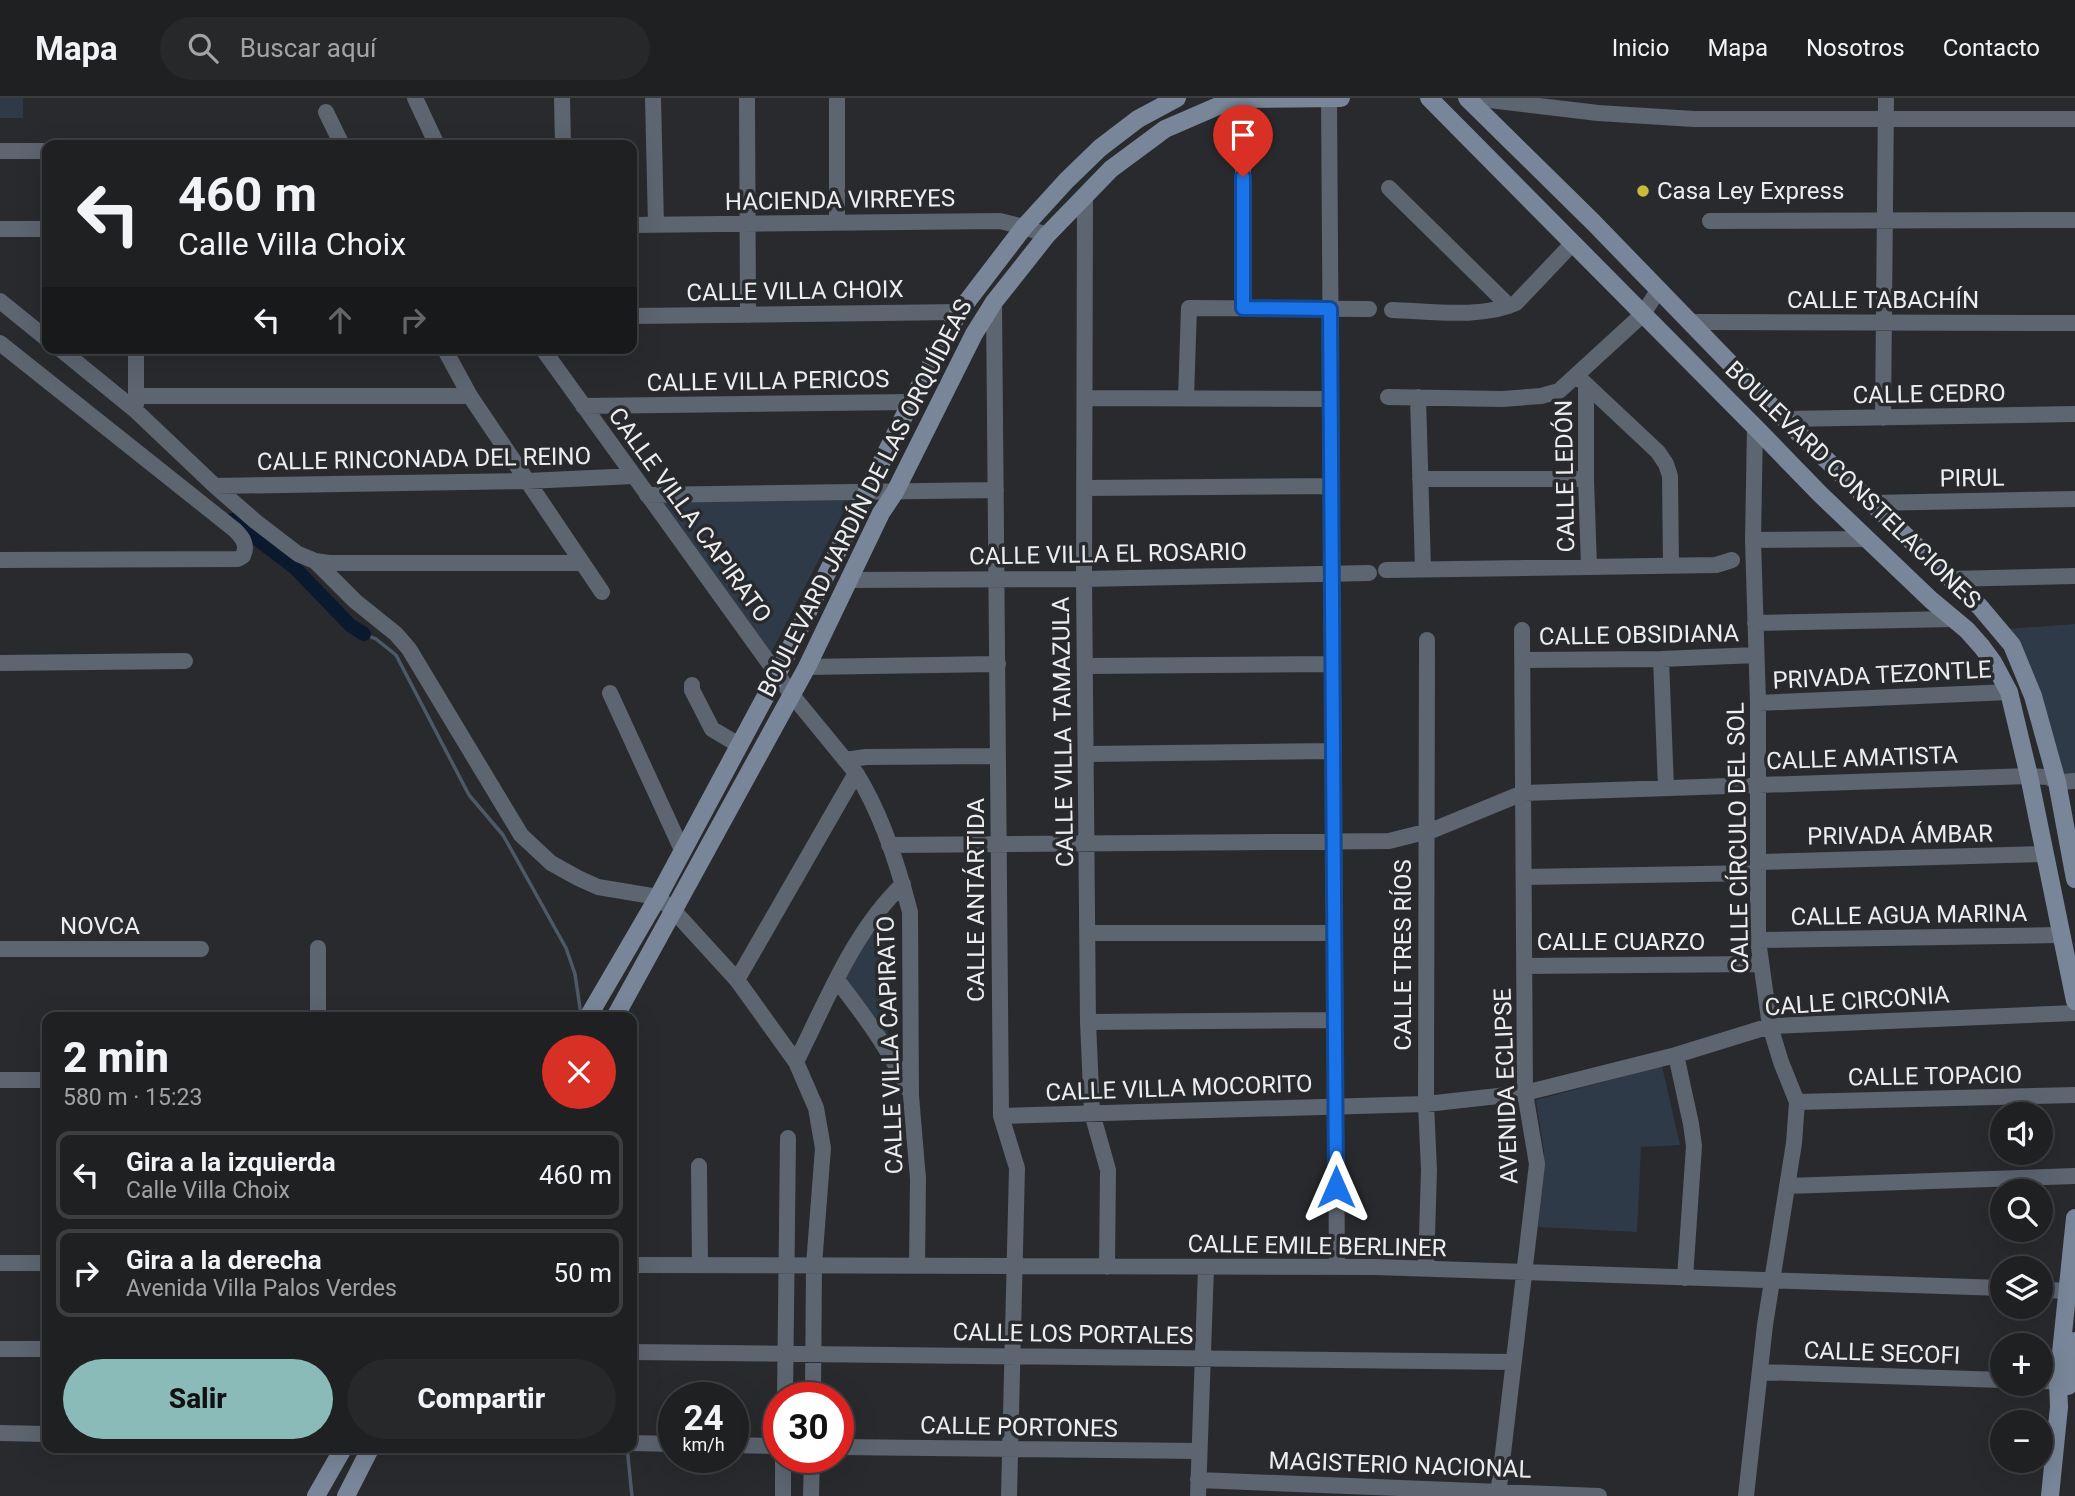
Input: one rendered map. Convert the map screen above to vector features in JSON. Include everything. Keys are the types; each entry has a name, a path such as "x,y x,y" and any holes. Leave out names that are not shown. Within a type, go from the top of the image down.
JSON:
{"street":[{"path":"415,98 436,140"},
{"path":"562,98 563,140"},
{"path":"653,98 656,225"},
{"path":"747,98 748,315"},
{"path":"837,98 837,223"},
{"name":"BOULEVARD JARDÍN DE LAS ORQUÍDEAS","path":"590,1012 658,897 777,675 911,402 959,312 1024,227 1066,181 1100,148 1138,119 1177,98"},
{"path":"1329,98 1337,1267"},
{"name":"BOULEVARD JARDÍN DE LAS ORQUÍDEAS","path":"618,1012 807,667 881,513 895,492 974,334 994,302 1047,235 1111,169 1165,129 1225,103 1243,99 1341,98"},
{"name":"BOULEVARD CONSTELACIONES","path":"1429,98 1572,244 1644,312 1820,495 1982,648 2009,692 2042,778 2075,879"},
{"name":"BOULEVARD CONSTELACIONES","path":"1467,98 1593,222 1658,293 1692,322 1784,419 1980,607 2012,645 2033,696 2042,778 2043,854 2075,1001"},
{"path":"1473,98 1598,113 1694,119 2075,119"},
{"path":"1884,418 1886,98"},
{"path":"1243,99 1243,308"},
{"path":"326,112 340,140"},
{"path":"0,151 42,151"},
{"path":"1389,188 1509,306"},
{"name":"CALLE VILLA TAMAZULA","path":"1085,195 1084,579 1088,1022 1093,1113 1108,1170 1107,1267"},
{"path":"1710,221 2075,220"},
{"name":"HACIENDA VIRREYES","path":"637,225 1000,221 1047,235"},
{"path":"0,229 42,229"},
{"path":"1392,310 1471,312 1509,306 1516,303 1572,244"},
{"path":"1388,397 1502,398 1541,396 1559,391 1581,380 1644,312 1658,293"},
{"path":"0,301 42,335"},
{"name":"CALLE ANTÁRTIDA","path":"994,302 1001,1116 1004,1133 1017,1168 1009,1496"},
{"path":"1186,398 1189,308 1369,309"},
{"name":"CALLE VILLA CHOIX","path":"637,316 959,312"},
{"name":"CALLE TABACHÍN","path":"1692,322 2075,323"},
{"path":"0,343 224,521 244,539 246,550 238,559 0,560"},
{"path":"67,354 136,403 215,486 255,521 298,554 315,561 329,564 582,563"},
{"path":"136,354 136,403"},
{"path":"447,354 470,396 602,592"},
{"name":"CALLE VILLA CAPIRATO","path":"545,354 777,675 856,773 864,785 889,845 910,912 911,1096 918,1179 917,1266"},
{"path":"1581,380 1658,452 1666,464 1670,476 1671,566"},
{"name":"CALLE LEDÓN","path":"1581,380 1589,567"},
{"path":"136,403 470,396"},
{"path":"1418,397 1423,569"},
{"path":"1086,398 1331,399"},
{"name":"CALLE VILLA PERICOS","path":"583,406 911,402"},
{"name":"CALLE CEDRO","path":"1784,419 2075,414"},
{"name":"CALLE CÍRCULO DEL SOL","path":"1746,1496 1765,1325 1794,1143 1797,1102 1770,1026 1758,940 1758,703 1753,540 1755,427"},
{"path":"1820,495 1841,475"},
{"name":"CALLE RINCONADA DEL REINO","path":"215,486 527,481 634,476"},
{"path":"1420,479 1586,480"},
{"path":"1084,488 1331,486"},
{"path":"647,495 996,490"},
{"name":"PIRUL","path":"1870,503 2075,499"},
{"path":"1753,540 1868,539"},
{"path":"1386,570 1716,565 1732,560"},
{"path":"315,561 355,601 397,634 409,649 515,827 531,846 551,863 598,887 658,897 737,980 796,1062 816,1108 823,1148 814,1265 813,1382"},
{"name":"CALLE VILLA EL ROSARIO","path":"849,580 1084,579 1369,573"},
{"path":"1949,579 2075,576"},
{"path":"1755,623 1954,619"},
{"name":"AVENIDA ECLIPSE","path":"1498,1494 1537,1164 1525,1093 1522,630"},
{"name":"CALLE TRES RÍOS","path":"1426,1269 1429,1170 1426,1104 1427,640"},
{"name":"CALLE OBSIDIANA","path":"1522,660 1756,655"},
{"path":"1661,659 1666,788"},
{"path":"0,663 185,661"},
{"path":"807,667 998,664"},
{"path":"1086,666 1333,664"},
{"path":"692,685 712,729 739,746"},
{"name":"PRIVADA TEZONTLE","path":"1758,703 2009,692"},
{"path":"610,693 682,850"},
{"path":"1087,754 1333,751"},
{"path":"845,760 866,757 998,756"},
{"path":"737,980 856,773"},
{"name":"CALLE AMATISTA","path":"1523,793 2042,778 2075,780"},
{"path":"889,845 1389,841 1426,833 1523,793"},
{"name":"PRIVADA ÁMBAR","path":"1524,877 2043,854"},
{"path":"796,1062 864,930 887,899 903,884"},
{"path":"1088,933 1335,933"},
{"name":"CALLE AGUA MARINA","path":"1758,940 2060,935"},
{"name":"NOVCA","path":"0,949 201,948"},
{"path":"318,948 318,1012"},
{"name":"CALLE CUARZO","path":"1524,966 1760,964"},
{"path":"837,980 877,1032 911,1096"},
{"name":"CALLE CIRCONIA","path":"1525,1093 1676,1055 1770,1026 2075,1013"},
{"path":"1088,1022 1335,1020"},
{"path":"1676,1055 1694,1146 1685,1278"},
{"path":"0,1080 42,1080"},
{"name":"CALLE VILLA MOCORITO","path":"1001,1116 1426,1104 1525,1093"},
{"name":"CALLE TOPACIO","path":"1797,1102 2075,1096"},
{"path":"785,1382 788,1138"},
{"path":"699,1167 700,1265"},
{"path":"1787,1186 2075,1176"},
{"path":"2050,1496 2071,1291 2075,1218"},
{"path":"0,1263 42,1263"},
{"name":"CALLE EMILE BERLINER","path":"637,1265 1337,1267 1990,1288"},
{"path":"1198,1488 1206,1267"},
{"path":"2053,1290 2071,1291"},
{"path":"2061,1382 2075,1341"},
{"path":"0,1349 42,1349"},
{"name":"CALLE LOS PORTALES","path":"637,1352 1513,1362"},
{"name":"CALLE SECOFI","path":"1760,1372 1990,1380"},
{"path":"0,1433 42,1434"},
{"path":"637,1443 658,1444"},
{"name":"CALLE PORTONES","path":"854,1447 1199,1451"},
{"path":"316,1496 341,1453"},
{"path":"346,1496 368,1453"},
{"path":"783,1473 783,1496"},
{"path":"811,1496 812,1473"},
{"name":"MAGISTERIO NACIONAL","path":"1198,1488 1599,1496"}],"shaded area":[{"path":"0,98 23,98 23,118 0,118"},
{"path":"850,499 769,657 653,500"},
{"path":"2075,624 2075,773 2053,773 2034,679 2018,644 2007,629"},
{"path":"886,903 888,1060 831,974"},
{"path":"1662,1066 1680,1145 1641,1147 1637,1232 1538,1227 1544,1151 1536,1100"}],"waterway":[{"path":"232,520 295,568 350,625 364,634"},
{"path":"364,634 376,639 396,655 469,795 503,835 566,948 575,974 581,1012"},
{"path":"628,1453 632,1496"}],"place":[{"name":"Casa Ley Express","path":"1643,191"}],"route":[{"path":"1243,177 1243,308 1330,309 1336,1187"}]}
